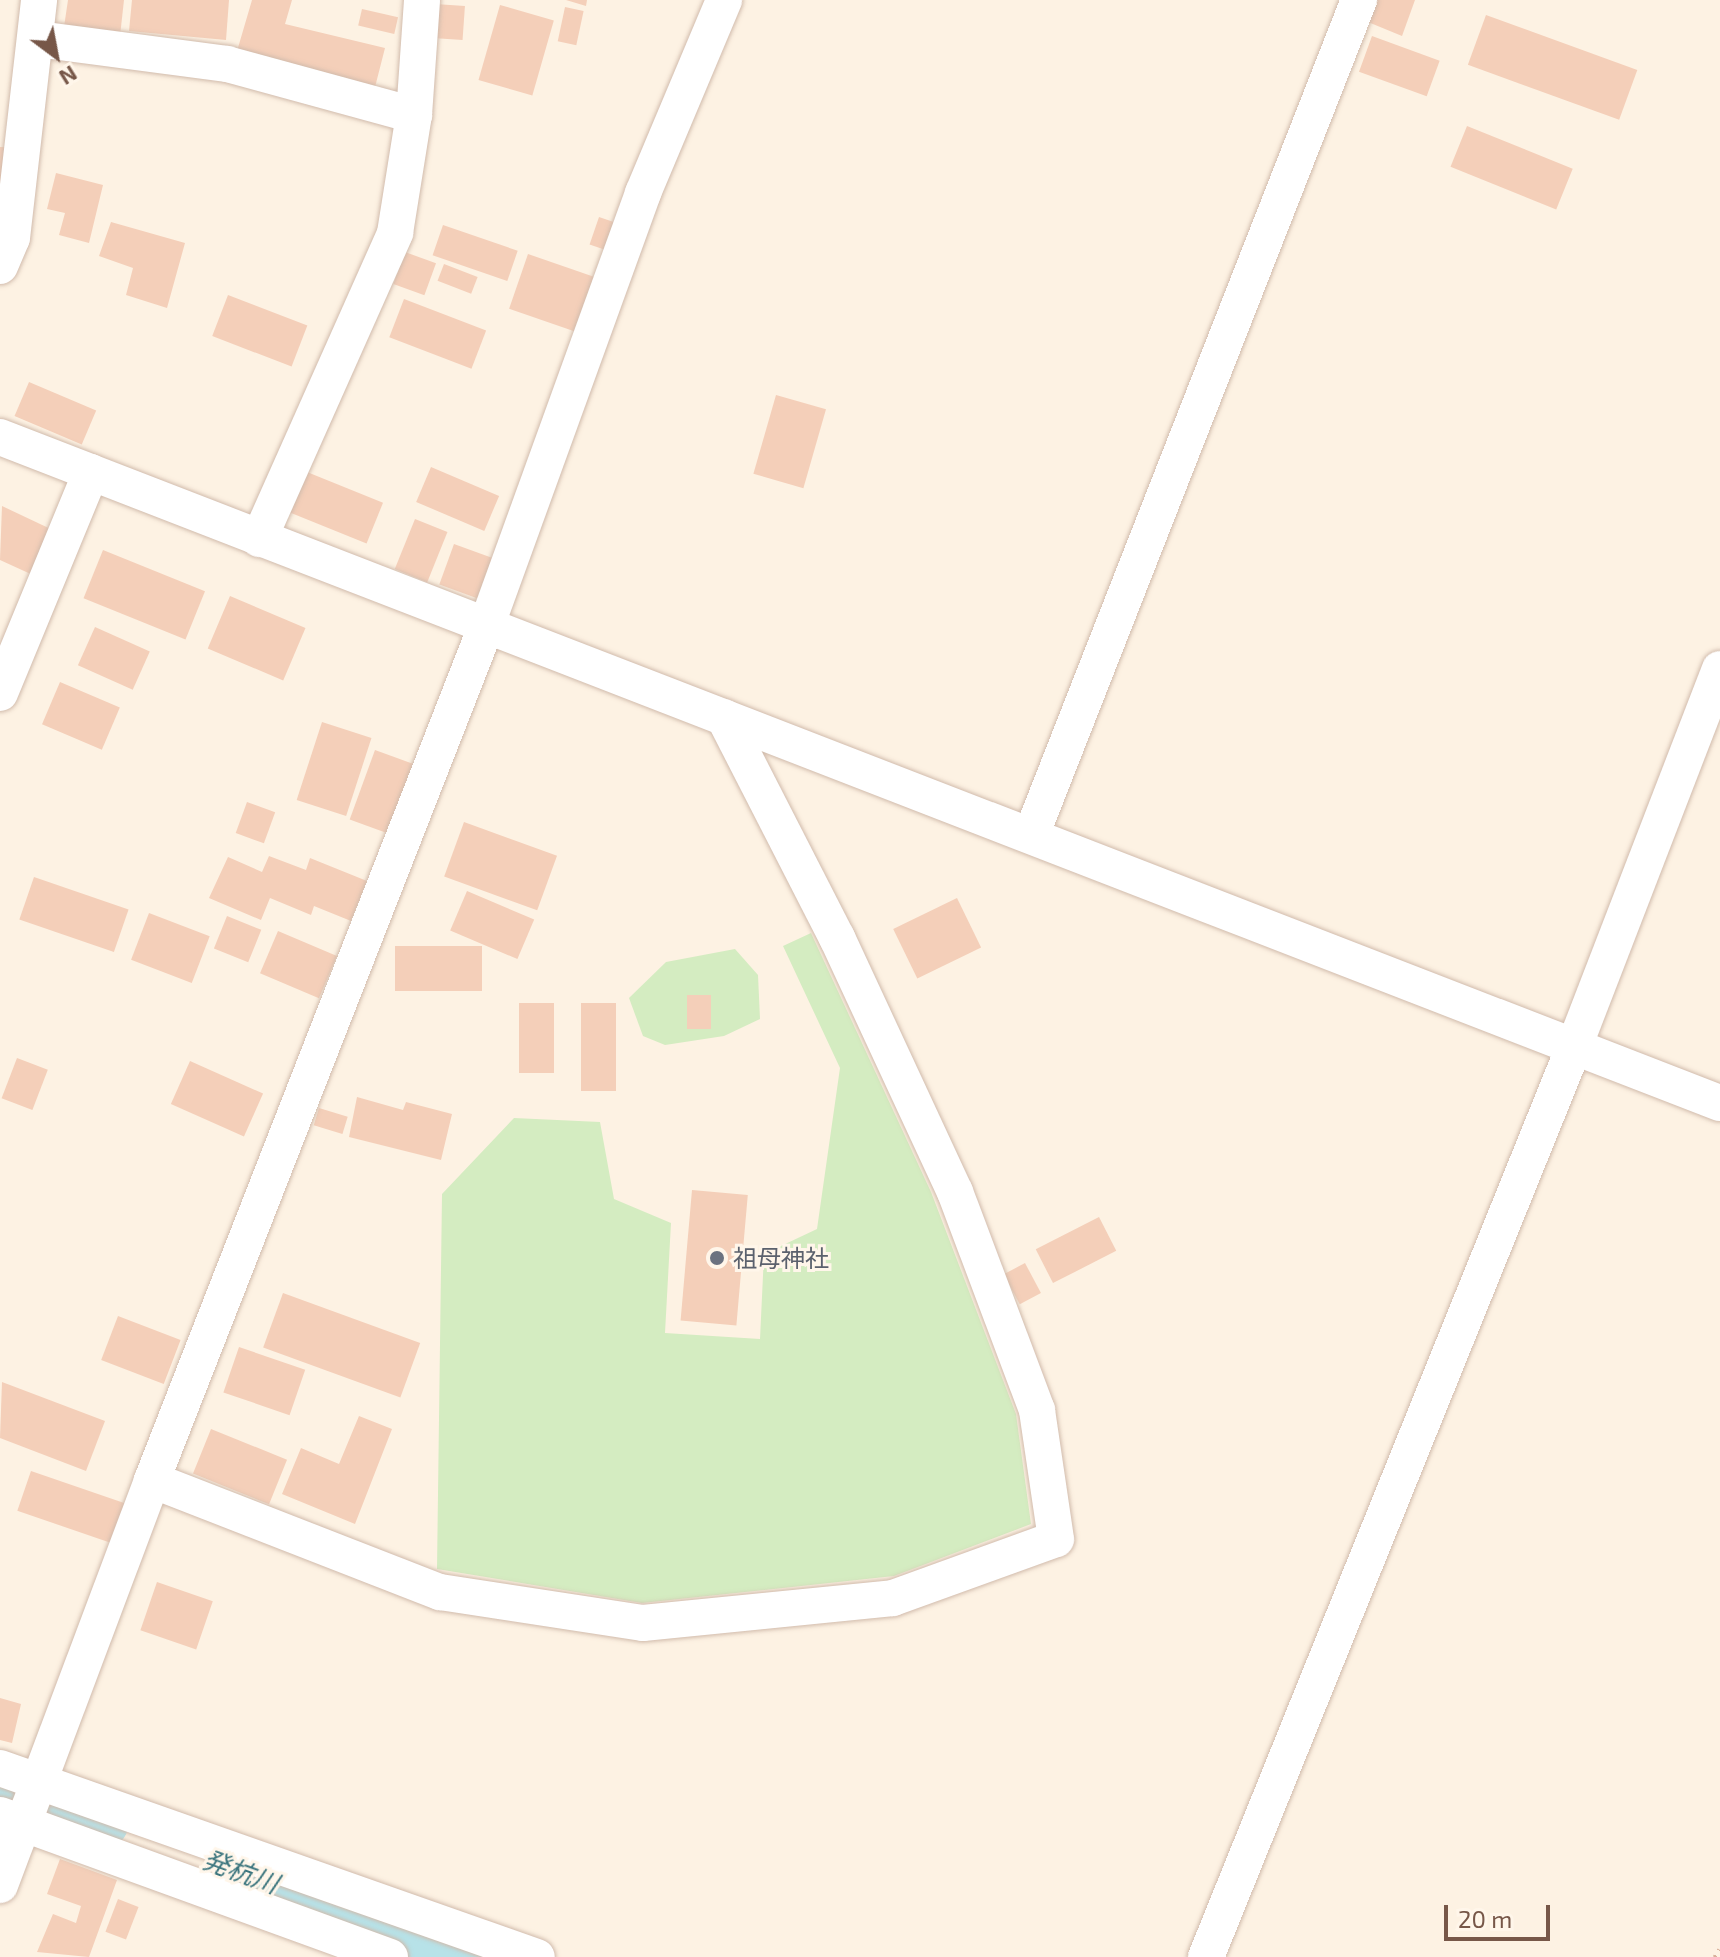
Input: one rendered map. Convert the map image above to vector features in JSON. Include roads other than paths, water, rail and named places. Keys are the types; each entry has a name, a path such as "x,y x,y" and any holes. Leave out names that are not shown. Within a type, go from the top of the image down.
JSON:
{"street":[{"path":"0,266 12,238 37,39 39,0"},
{"path":"259,539 395,233 414,115 422,0"},
{"path":"0,1885 12,1818 40,1781 152,1480 486,627 643,193 724,0"},
{"path":"1032,833 1359,0"},
{"path":"37,39 227,64 414,115"},
{"path":"0,437 486,627 1032,833 1720,1103"},
{"path":"0,693 91,472"},
{"path":"1206,1957 1574,1047 1720,669"},
{"path":"152,1480 440,1592 643,1623 893,1598 1056,1539 1037,1410 955,1192 837,938 724,717"},
{"path":"0,1768 537,1957"},
{"path":"12,1818 390,1957"}],"waterway":[{"name":"発杭川","path":"0,1790 97,1820"},
{"name":"発杭川","path":"245,1873 480,1957"}],"place":[{"name":"祖母神社","path":"717,1258"}]}
